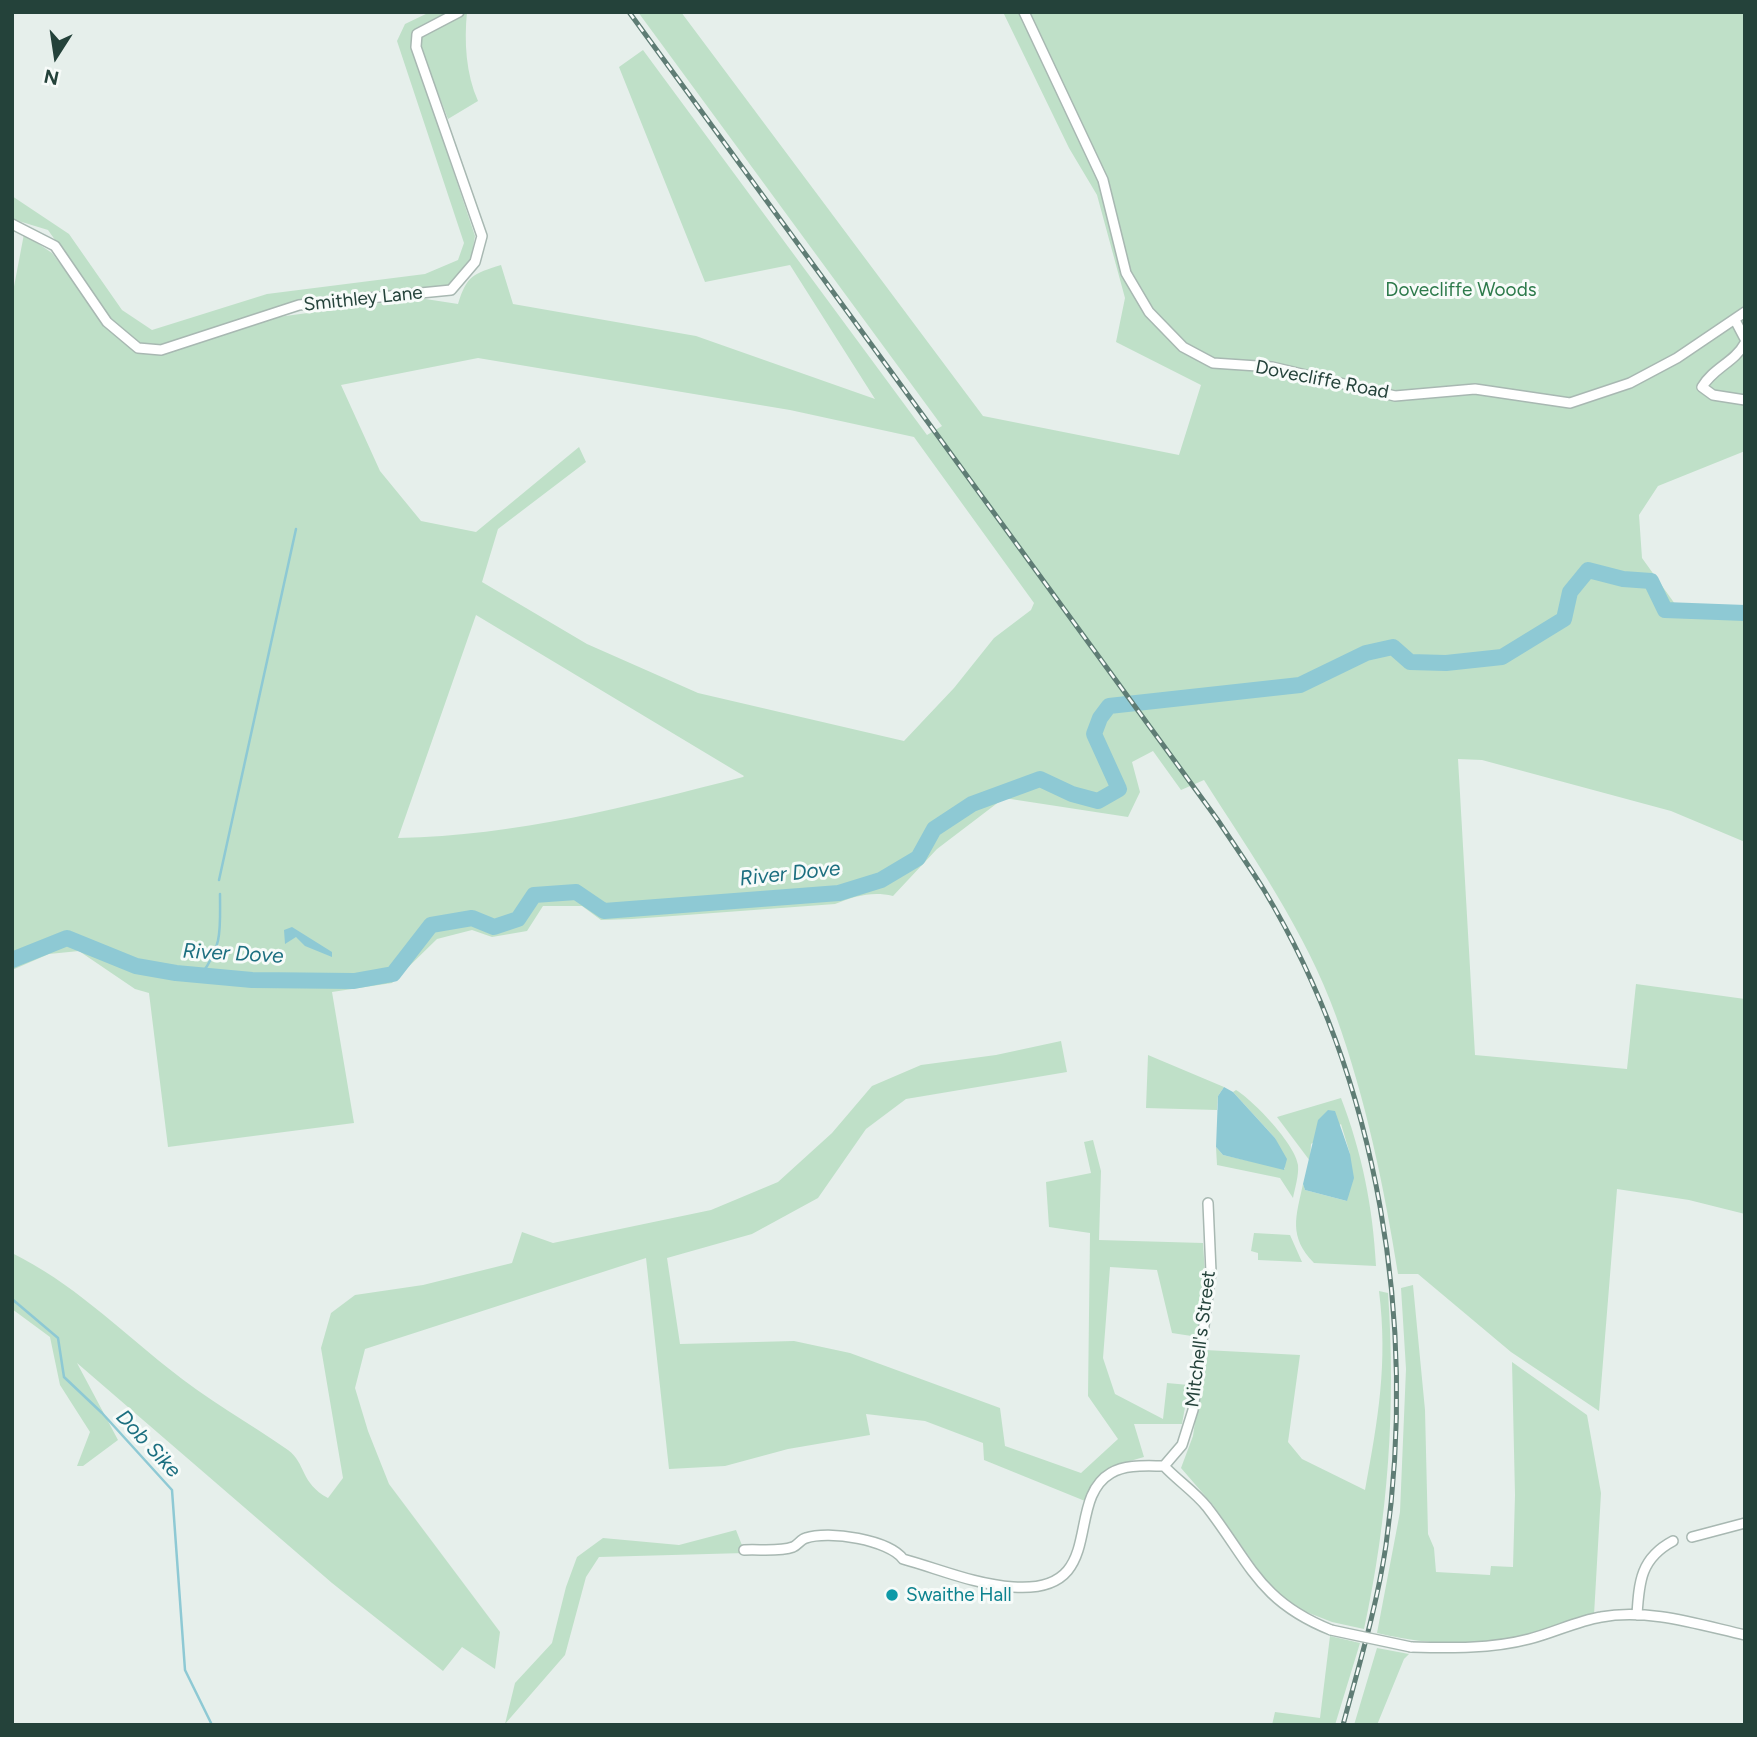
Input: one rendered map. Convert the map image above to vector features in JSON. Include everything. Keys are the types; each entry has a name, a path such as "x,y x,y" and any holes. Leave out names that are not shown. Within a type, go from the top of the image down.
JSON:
{"street":[{"name":"Smithley Lane","path":"12,223 55,246 107,322 138,348 161,350 299,305 451,290 475,262 482,236 416,47 417,34 459,12"},
{"name":"Dovecliffe Road","path":"1024,12 1103,180 1126,273 1149,312 1183,347 1213,363 1272,367 1395,396 1475,389 1570,403 1630,383 1745,312"},
{"path":"1735,320 1745,341 1733,358 1711,373 1702,387 1713,395 1745,400"},
{"name":"Mitchell's Street","path":"1164,1466 1182,1445 1193,1410 1211,1272 1208,1203"},
{"path":"744,1550 794,1547 805,1538 834,1536 881,1544 898,1552 903,1559 994,1583 1015,1587 1035,1585 1062,1577 1072,1567 1095,1492 1107,1476 1134,1466 1164,1466 1206,1505 1261,1585 1280,1604 1301,1618 1331,1630 1411,1647 1489,1646 1531,1639 1601,1617 1637,1615 1688,1622 1745,1635"},
{"path":"1692,1537 1745,1523"},
{"path":"1637,1615 1646,1563 1657,1550 1673,1541"}],"green space":[{"path":"430,12 454,12 414,33 412,48 475,236 471,260 449,286 298,301 160,345 140,344 111,319 48,230 12,219 12,196 69,234 122,310 152,330 267,294 425,274 458,260 464,243 397,41 405,24"},
{"path":"467,12 467,58 478,101 448,119 420,47 422,37"},
{"name":"Dovecliffe Woods","path":"638,12 681,12 983,416 1179,455 1201,385 1116,342 1125,298 1097,195 1069,148 1003,12 1745,12 1745,451 1658,486 1639,515 1642,558 1675,604 1745,608 1745,842 1671,811 1482,760 1458,759 1475,1055 1627,1069 1636,984 1745,999 1745,1214 1689,1200 1617,1189 1599,1411 1511,1352 1418,1274 1398,1274 1387,1208 1365,1111 1324,985 1276,894 1204,780 1181,790 1153,751 1132,762 1140,792 1128,817 1004,798 937,849 893,896 871,894 835,904 601,920 582,906 543,906 527,931 492,937 472,930 437,939 392,983 332,992 354,1123 168,1147 149,993 135,989 79,951 49,954 12,970 12,297 24,234 52,253 108,327 138,352 162,352 278,317 419,298 458,304 472,277 501,265 513,304 696,336 875,399 790,265 705,282 619,67 643,50 927,435 942,426","holes":["478,358 790,410 914,437 1034,603 1031,610 994,638 954,688 904,741 698,693 587,644 482,582 498,529 586,462 579,447 476,532 421,521 380,471 341,385","476,615 744,776 572,818 486,832 398,838"]},
{"path":"1061,1041 1067,1072 906,1099 866,1129 818,1198 752,1234 667,1258 680,1344 794,1341 850,1353 1000,1408 1005,1446 1081,1473 1118,1439 1088,1396 1090,1233 1049,1227 1046,1182 1091,1173 1084,1142 1093,1140 1101,1171 1099,1240 1203,1243 1205,1273 1198,1337 1172,1333 1157,1270 1110,1267 1103,1358 1115,1394 1163,1419 1167,1383 1189,1385 1182,1424 1134,1424 1144,1457 1124,1463 1101,1476 1085,1501 984,1460 983,1443 925,1421 866,1414 870,1435 788,1449 725,1466 669,1469 646,1258 365,1349 355,1388 368,1431 389,1484 500,1632 495,1669 462,1647 443,1671 332,1583 77,1363 118,1440 83,1466 77,1466 90,1432 60,1385 50,1337 12,1309 12,1253 74,1292 182,1379 288,1450 298,1461 312,1486 328,1498 343,1478 321,1348 331,1313 355,1295 423,1285 512,1263 522,1232 553,1243 711,1210 778,1182 832,1133 872,1086 921,1065 996,1055"},
{"path":"1148,1055 1224,1087 1218,1096 1217,1110 1146,1108"},
{"path":"1236,1090 1253,1103 1290,1146 1298,1165 1293,1198 1280,1178 1217,1165 1216,1147 1223,1155 1285,1169 1275,1138 1233,1092"},
{"path":"1341,1098 1365,1180 1376,1266 1314,1263 1300,1244 1297,1235 1297,1216 1303,1184 1305,1190 1347,1201 1350,1154 1341,1124 1311,1144 1310,1161 1277,1117"},
{"path":"1254,1233 1290,1235 1302,1262 1258,1260 1258,1253 1251,1251"},
{"path":"1413,1285 1425,1410 1428,1534 1434,1548 1436,1572 1490,1575 1491,1566 1513,1567 1515,1495 1512,1362 1587,1415 1601,1493 1594,1615 1538,1632 1487,1642 1435,1642 1377,1633 1400,1512 1406,1369 1401,1288"},
{"path":"1379,1291 1388,1293 1390,1420 1379,1546 1364,1629 1332,1622 1296,1608 1269,1585 1213,1505 1181,1468 1193,1436 1205,1350 1300,1355 1288,1442 1302,1459 1365,1490 1378,1415 1382,1367"},
{"path":"736,1530 745,1553 599,1557 586,1577 565,1655 505,1724 515,1683 552,1643 566,1587 577,1557 603,1538 679,1545"},
{"path":"1330,1636 1360,1643 1335,1725 1272,1725 1275,1712 1320,1718"},
{"path":"1377,1648 1409,1654 1404,1659 1377,1725 1354,1725"}],"water":[{"path":"292,927 332,952 332,957 305,946 296,937 285,944 284,930"},
{"path":"1224,1087 1233,1092 1275,1138 1287,1159 1284,1170 1223,1155 1216,1147 1218,1096"},
{"path":"1328,1110 1335,1111 1350,1154 1354,1178 1347,1201 1305,1190 1303,1184 1318,1120"}],"waterway":[{"path":"219,880 296,529"},
{"name":"River Dove","path":"12,960 67,938 136,966 176,973 252,980 354,981 393,974 431,925 472,918 494,927 518,919 534,895 576,892 604,911 839,893 881,880 918,858 934,829 972,804 1040,779 1072,794 1098,801 1119,789 1094,734 1100,718 1109,706 1300,685 1366,653 1393,647 1410,662 1446,663 1502,657 1564,619 1570,592 1588,570 1623,579 1651,581 1665,610 1745,613"},
{"path":"201,975 217,946 220,894"},
{"name":"Dob Sike","path":"12,1299 58,1338 64,1377 102,1413 172,1490 185,1670 212,1725"}],"railway":[{"path":"629,12 1217,819 1264,890 1304,964 1336,1043 1362,1124 1380,1207 1392,1292 1396,1377 1394,1461 1386,1545 1373,1613 1343,1725"}],"place":[{"name":"Swaithe Hall","path":"892,1595"}]}
